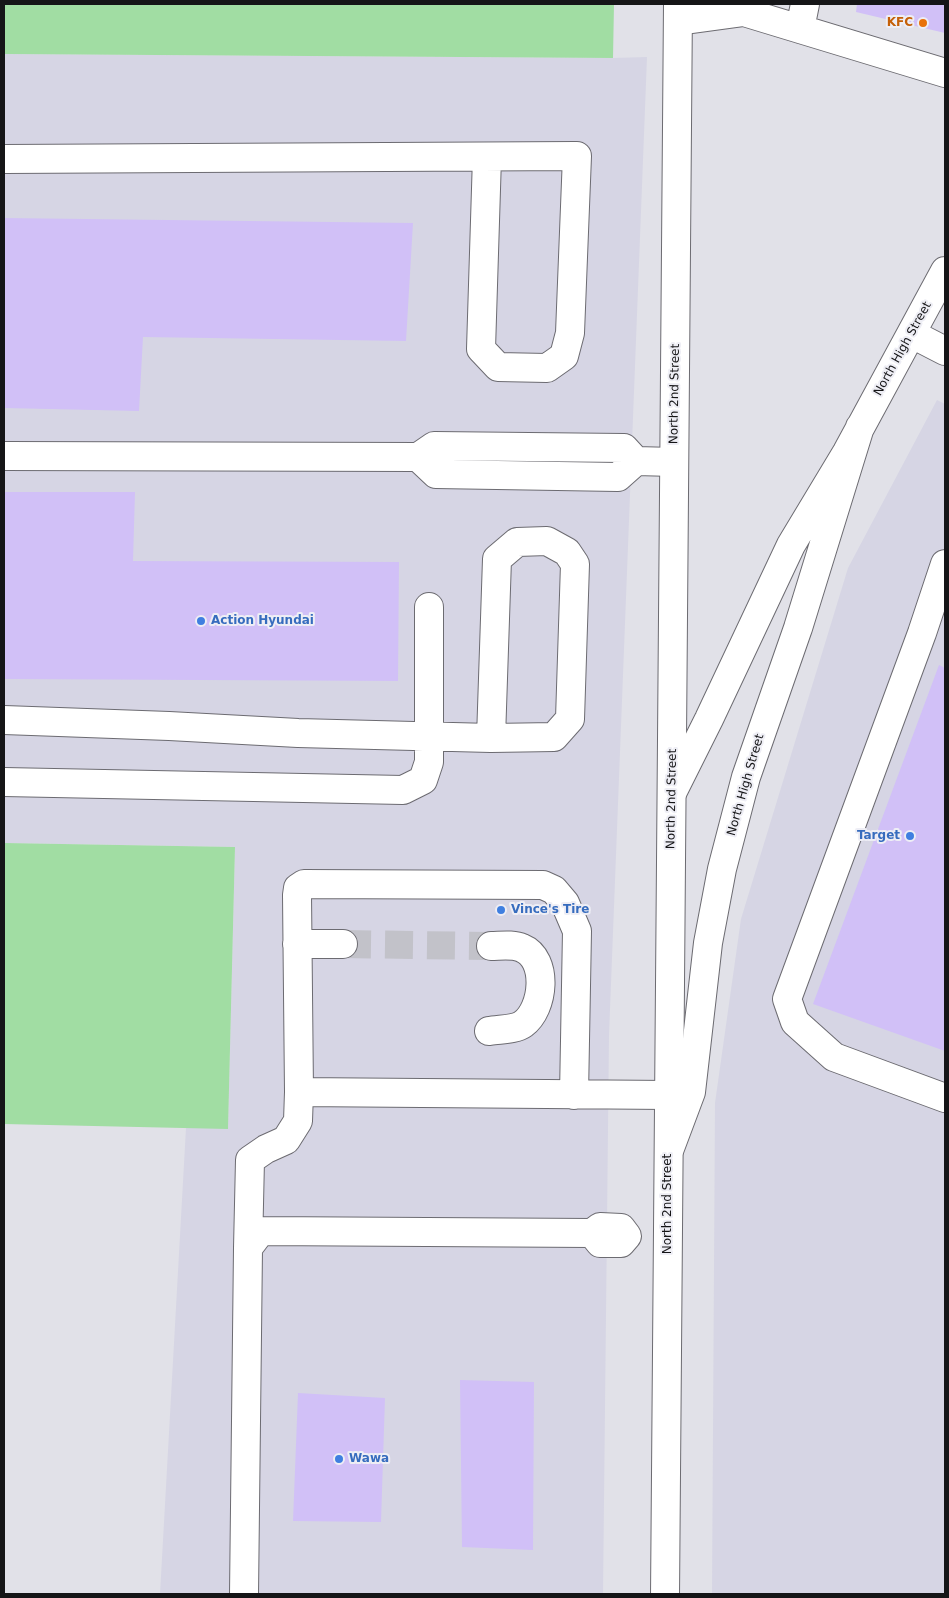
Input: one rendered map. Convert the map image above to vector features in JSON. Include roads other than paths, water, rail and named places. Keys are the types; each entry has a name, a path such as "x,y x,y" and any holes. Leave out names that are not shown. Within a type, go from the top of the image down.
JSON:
{"main road":[{"path":"678,12 744,12 802,17 945,74"},
{"name":"North 2nd Street","path":"665,1594 678,12"},
{"path":"4,159 577,156 570,333 564,356 547,368 498,367 481,349 487,157"},
{"name":"North High Street","path":"672,793 791,545 847,452 945,271"},
{"path":"912,334 945,351"},
{"name":"North High Street","path":"668,1151 690,1092 708,943 722,869 744,786 798,628 860,426"},
{"path":"4,456 418,457 436,474 618,477 636,461 674,462"},
{"path":"4,720 298,733 491,738 554,737 570,719 575,564 567,552 547,541 517,542 497,560 491,738"},
{"path":"945,564 922,633 787,999 794,1022 834,1057 945,1098"},
{"path":"4,782 403,790 424,780 429,762 429,607"},
{"path":"244,1594 250,1160 266,1149 286,1140 298,1121 296,895 298,888 304,884 543,885 554,890 565,903 577,931 574,1094"},
{"path":"297,944 343,944"},
{"path":"489,1031 522,1025 532,1014 539,996 541,982 538,967 531,954 521,947 491,946"},
{"path":"299,1092 669,1095"},
{"path":"248,1248 261,1230 592,1233"}],"tunnel":[{"path":"343,944 491,946"}],"place":[{"name":"KFC","path":"923,23"},
{"name":"Action Hyundai","path":"201,621"},
{"name":"Target","path":"910,836"},
{"name":"Vince's Tire","path":"501,910"},
{"name":"Wawa","path":"339,1459"}]}
